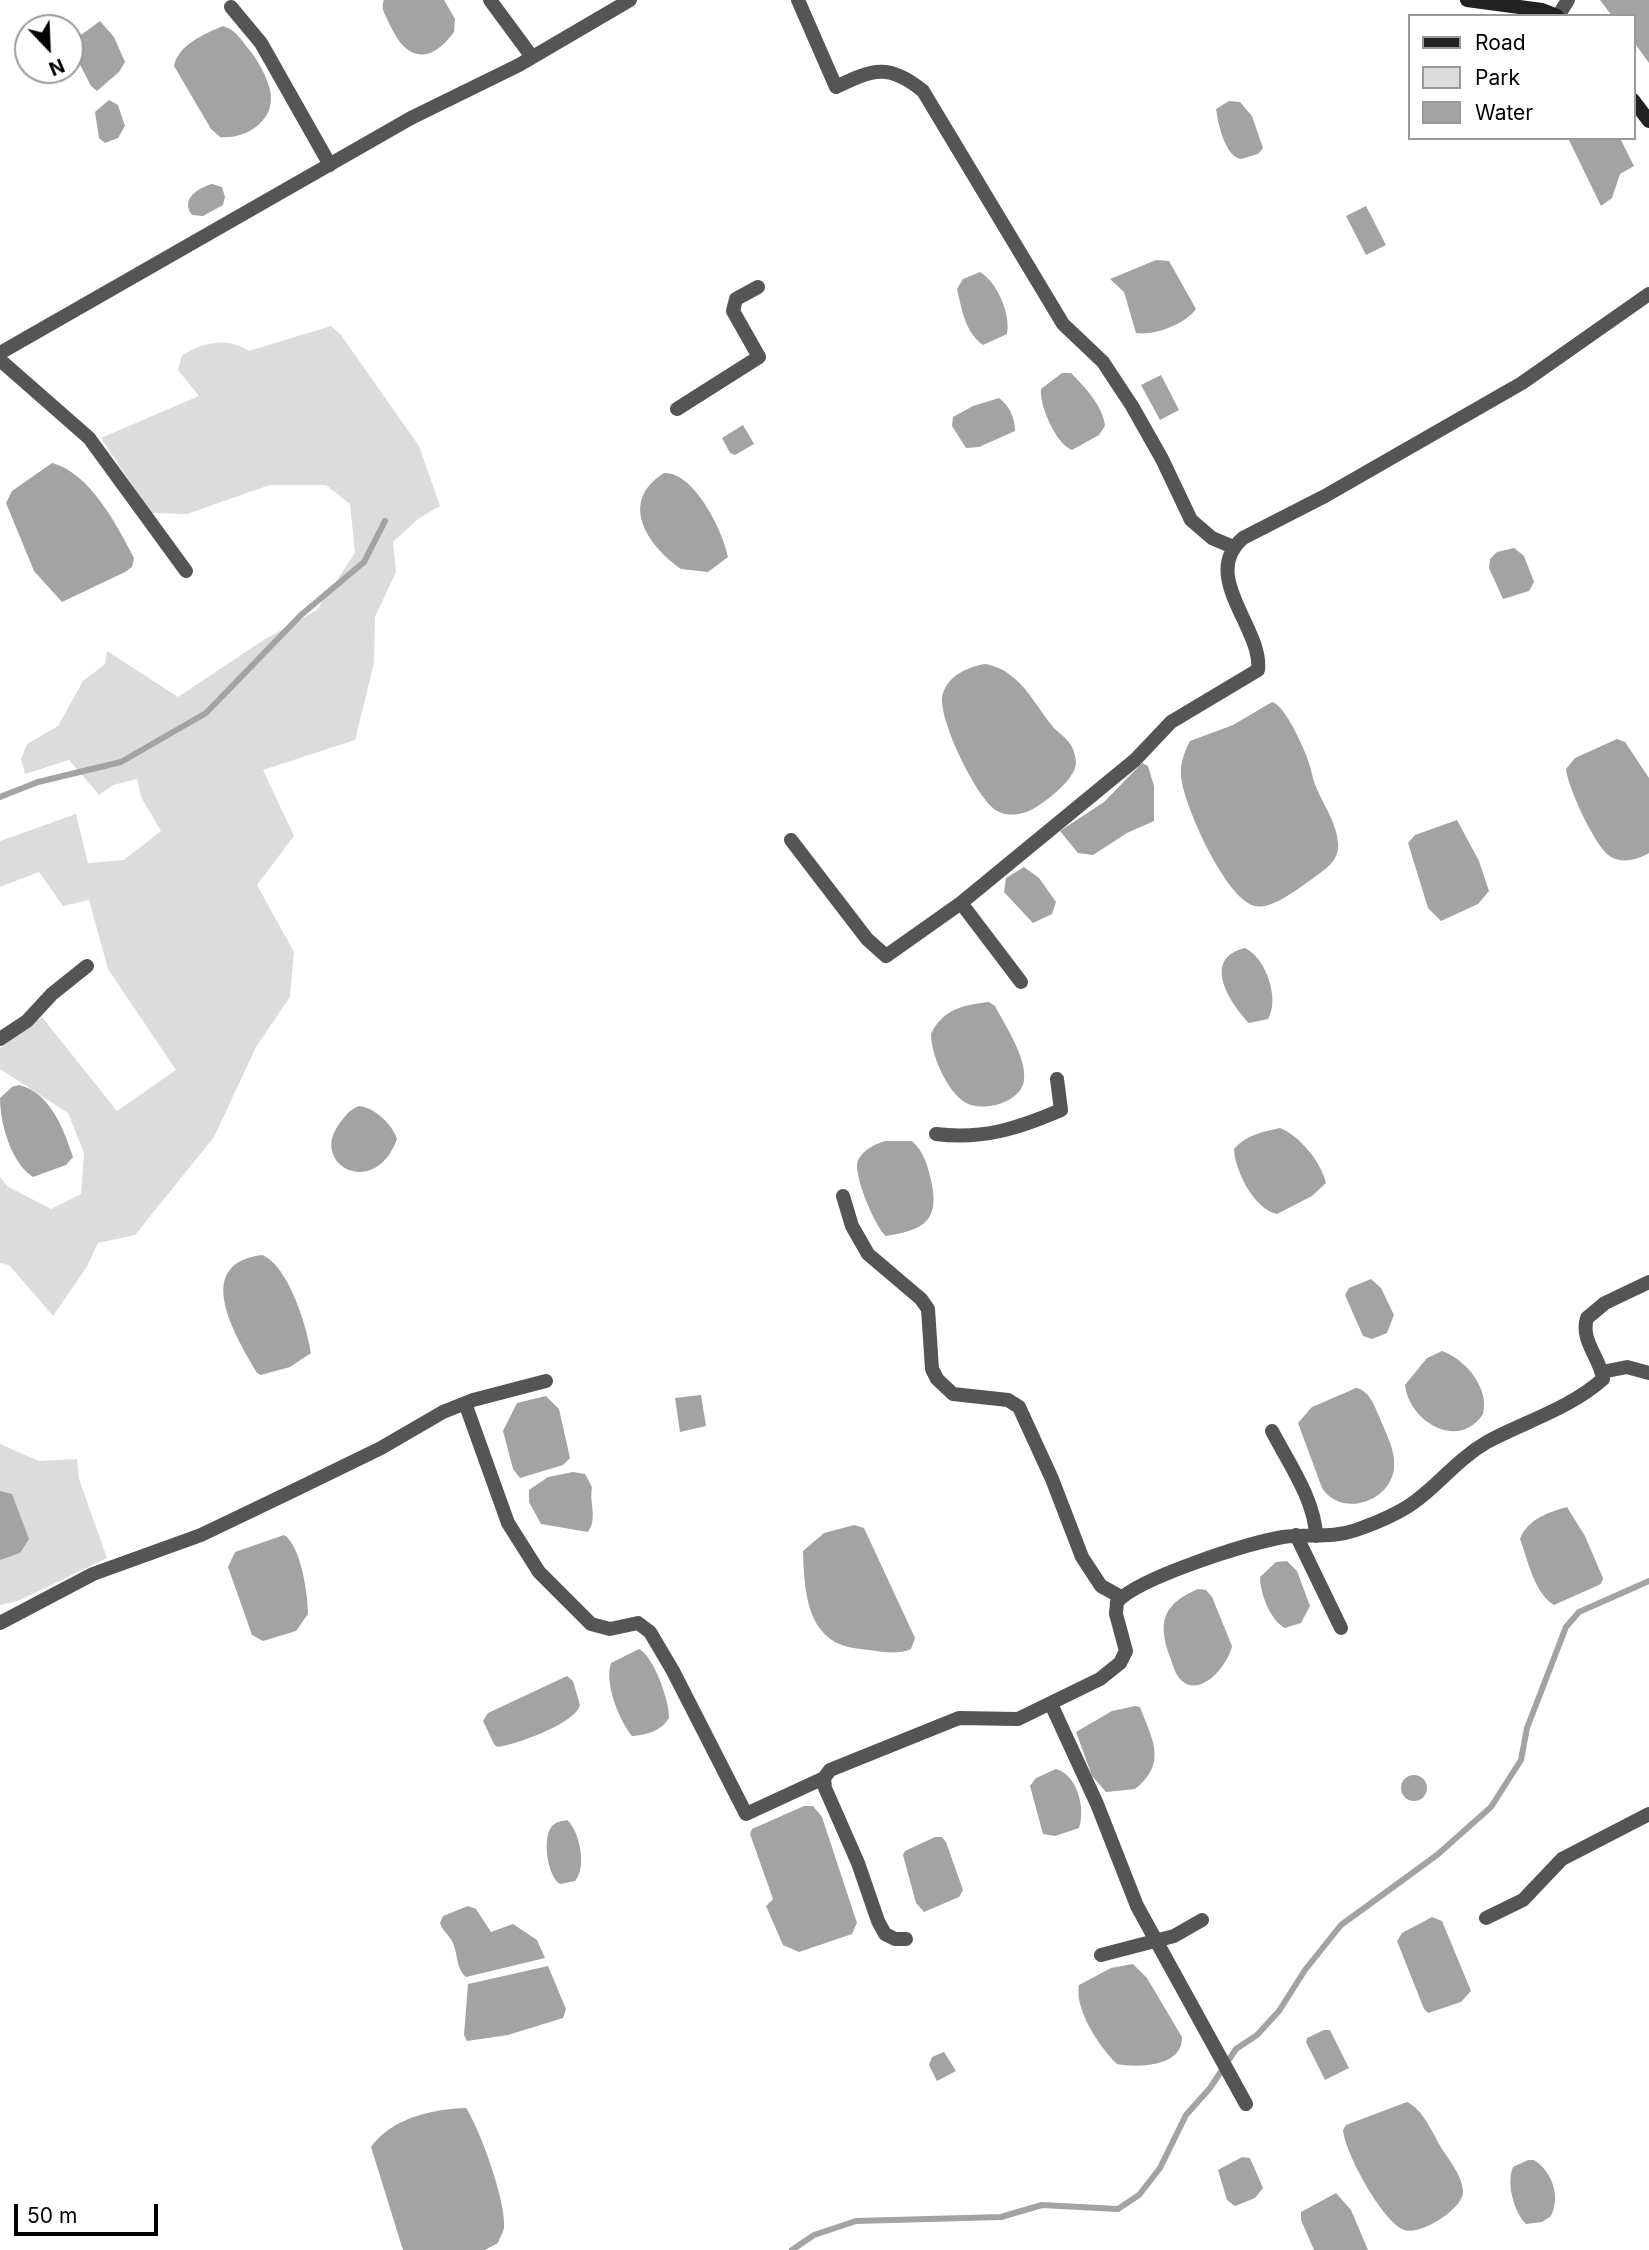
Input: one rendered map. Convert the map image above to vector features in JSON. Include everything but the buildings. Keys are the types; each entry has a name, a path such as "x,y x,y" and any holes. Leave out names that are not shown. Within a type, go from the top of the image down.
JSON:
{"main road":[{"path":"1467,0 1542,10 1552,14"},
{"path":"1635,103 1649,121"}],"street":[{"path":"490,0 532,57"},
{"path":"0,353 411,118 532,57 630,0"},
{"path":"798,0 836,87 871,70 892,72 923,91 1063,324 1103,362 1132,406 1162,459 1191,520 1212,538 1233,547"},
{"path":"231,7 261,43 330,165"},
{"path":"677,409 759,357 733,311 736,299 758,287"},
{"path":"791,840 867,939 886,956 961,903 1135,760 1171,722 1258,670 1259,656 1230,590 1228,573 1233,547 1249,534 1325,496 1522,383 1649,294"},
{"path":"0,360 89,438 186,571"},
{"path":"961,903 1021,982"},
{"path":"0,1039 27,1020 52,994 87,966"},
{"path":"936,1134 966,1138 1011,1131 1062,1110 1057,1079"},
{"path":"844,1196 852,1226 868,1254 921,1299 928,1309 932,1369 937,1379 953,1394 1008,1400 1019,1408 1052,1479 1083,1557 1101,1586 1121,1597"},
{"path":"465,1403 508,1523 539,1572 573,1609 591,1624 610,1629 638,1623 650,1632 673,1671 746,1814 824,1778 830,1770 947,1721 959,1718 1009,1721 1051,1704 1100,1679 1120,1663 1126,1651 1115,1607 1121,1597 1143,1583 1173,1570 1244,1547 1296,1535 1336,1536 1390,1516 1415,1502 1457,1462 1487,1442 1576,1399 1602,1379 1602,1372 1586,1339 1587,1318 1605,1303 1649,1282"},
{"path":"1602,1372 1627,1367 1649,1373"},
{"path":"0,1623 93,1574 214,1529 381,1448 443,1412 465,1403 546,1381"},
{"path":"1272,1431 1301,1486 1316,1525 1316,1536"},
{"path":"1296,1535 1341,1628"},
{"path":"1051,1704 1097,1804 1137,1906 1246,2104"},
{"path":"824,1778 825,1788 858,1863 878,1921 885,1934 895,1939 905,1939"},
{"path":"1486,1918 1523,1900 1562,1859 1649,1814"},
{"path":"1101,1955 1174,1936 1202,1920"}],"green space":[{"path":"331,326 341,335 419,446 440,506 418,519 393,542 396,572 375,617 374,663 355,740 263,770 294,836 257,885 294,952 290,997 256,1047 214,1137 135,1235 98,1243 86,1268 53,1316 9,1265 0,1263 0,1177 7,1186 51,1209 81,1194 84,1153 68,1113 0,1069 0,1048 42,1017 117,1111 176,1070 108,969 89,900 63,906 39,872 0,887 0,841 76,814 88,863 124,860 161,831 141,797 137,779 113,785 99,795 69,760 25,774 21,759 27,744 58,726 83,681 105,664 107,651 178,697 262,641 317,610 355,553 350,504 326,485 270,485 187,514 151,513 101,438 199,396 178,370 182,355 190,351 224,343 241,346 249,351"},
{"path":"0,1444 39,1461 77,1459 79,1479 107,1558 20,1600 0,1605"}],"water":[{"path":"384,0 444,0 455,19 454,32 436,50 427,54 411,52 396,37 383,9"},
{"path":"1600,0 1649,0 1649,63 1635,44 1635,14 1610,14"},
{"path":"100,21 114,37 125,62 119,72 97,91 84,72 84,33"},
{"path":"223,26 236,34 258,62 270,90 271,101 264,119 257,126 230,137 220,137 211,129 174,66 186,46"},
{"path":"109,100 118,105 125,126 118,138 105,143 99,138 95,112"},
{"path":"1229,101 1240,102 1252,116 1263,148 1258,154 1241,159 1235,157 1227,146 1216,109"},
{"path":"1569,140 1621,140 1634,166 1620,174 1612,198 1601,206"},
{"path":"212,184 222,187 225,197 223,205 203,216 192,215 189,199 196,191"},
{"path":"1366,206 1386,245 1366,255 1346,216"},
{"path":"1156,260 1169,261 1196,309 1185,320 1169,328 1152,333 1136,333 1124,292 1110,279"},
{"path":"980,272 997,291 1005,308 1008,326 1007,334 983,345 968,327 957,289 963,279"},
{"path":"1062,373 1071,373 1087,391 1101,411 1105,426 1099,435 1072,450 1055,432 1041,396 1041,389"},
{"path":"1161,375 1179,410 1160,420 1141,385"},
{"path":"999,398 1011,412 1015,431 979,447 966,448 952,426 953,417 973,406"},
{"path":"743,425 754,444 735,455 730,453 722,438"},
{"path":"52,463 78,477 90,489 111,516 134,558 132,567 125,572 62,602 34,571 6,503 12,491"},
{"path":"664,473 675,475 696,492 721,533 728,557 708,572 681,569 658,548 642,523 642,497 650,484"},
{"path":"1514,548 1524,556 1534,582 1529,591 1503,599 1489,568 1490,559 1497,552"},
{"path":"985,664 997,667 1020,683 1072,747 1075,755 1075,769 1067,782 1043,803 1023,813 1002,813 989,804 969,774 945,719 943,693 950,681 972,667"},
{"path":"1272,702 1284,712 1302,745 1314,783 1334,825 1338,849 1330,864 1293,893 1269,905 1255,906 1244,900 1231,887 1219,870 1189,807 1181,767 1190,741 1233,725"},
{"path":"1617,739 1625,742 1649,778 1649,853 1628,860 1612,857 1601,847 1576,801 1566,769 1575,758"},
{"path":"1142,763 1148,766 1154,786 1154,821 1127,833 1093,855 1078,853 1060,831 1104,802"},
{"path":"1457,820 1479,861 1489,891 1478,904 1441,921 1428,908 1408,843 1415,835"},
{"path":"1024,867 1039,878 1056,902 1052,914 1033,923 1004,892 1006,878"},
{"path":"1245,948 1253,953 1265,970 1272,990 1268,1019 1249,1023 1227,992 1222,970 1232,953"},
{"path":"989,1002 995,1006 1014,1042 1022,1062 1024,1080 1022,1088 1008,1100 989,1106 970,1105 957,1095 945,1080 937,1061 931,1034 941,1019 955,1010"},
{"path":"19,1085 30,1089 48,1104 60,1124 73,1157 66,1165 33,1177 25,1171 13,1152 2,1119 0,1098 12,1087"},
{"path":"359,1106 382,1118 397,1139 387,1158 374,1168 361,1172 349,1170 338,1163 332,1152 332,1139 339,1124 350,1111"},
{"path":"1280,1128 1295,1137 1309,1151 1320,1167 1326,1183 1312,1196 1277,1214 1261,1205 1247,1188 1238,1168 1234,1149 1249,1137"},
{"path":"885,1141 912,1141 916,1145 926,1164 933,1194 931,1214 926,1221 911,1230 886,1236 876,1222 866,1199 857,1166 863,1153"},
{"path":"262,1255 271,1261 288,1283 301,1313 311,1353 290,1367 261,1375 257,1373 231,1323 225,1304 224,1287 228,1272 240,1261"},
{"path":"1371,1279 1381,1288 1394,1315 1387,1333 1372,1339 1363,1336 1345,1295 1349,1288"},
{"path":"1442,1351 1467,1368 1483,1394 1483,1414 1473,1425 1461,1430 1449,1431 1425,1420 1409,1398 1405,1385 1427,1358"},
{"path":"1356,1388 1368,1395 1375,1407 1392,1448 1394,1468 1391,1480 1384,1490 1364,1502 1352,1504 1330,1497 1322,1488 1298,1423 1312,1407"},
{"path":"701,1395 706,1426 680,1432 675,1398"},
{"path":"546,1396 559,1409 570,1458 563,1465 520,1478 513,1469 503,1431 517,1403"},
{"path":"573,1472 585,1474 592,1487 593,1516 588,1532 541,1524 529,1502 529,1490 548,1477"},
{"path":"0,1491 12,1494 29,1539 20,1553 0,1560"},
{"path":"1567,1507 1585,1536 1603,1578 1601,1584 1554,1605 1541,1593 1520,1539 1533,1522"},
{"path":"854,1525 864,1528 915,1638 911,1649 890,1652 845,1646 830,1639 814,1618 806,1591 803,1551 824,1533"},
{"path":"284,1535 290,1540 299,1559 308,1614 296,1631 263,1641 252,1635 228,1567 235,1552"},
{"path":"1287,1561 1297,1571 1310,1606 1301,1623 1285,1628 1275,1619 1267,1605 1260,1577 1276,1562"},
{"path":"1198,1589 1206,1590 1212,1597 1232,1646 1226,1661 1213,1676 1206,1682 1190,1685 1182,1681 1175,1670 1166,1645 1164,1624 1170,1608"},
{"path":"639,1649 645,1653 660,1680 669,1718 653,1732 632,1736 614,1701 609,1671 611,1663"},
{"path":"567,1676 573,1681 580,1705 576,1712 556,1726 530,1738 497,1747 494,1744 483,1721 488,1713"},
{"path":"1140,1707 1152,1740 1154,1760 1151,1770 1135,1789 1106,1792 1092,1776 1076,1732 1112,1711"},
{"path":"1056,1769 1069,1778 1078,1793 1081,1820 1079,1828 1055,1836 1043,1834 1030,1786 1036,1778"},
{"path":"1414,1775 1423,1779 1427,1788 1423,1797 1414,1801 1405,1797 1401,1788 1405,1779"},
{"path":"804,1806 813,1806 822,1817 857,1923 852,1934 799,1952 783,1945 766,1906 773,1899 750,1834 752,1829"},
{"path":"567,1820 572,1825 578,1841 581,1868 575,1881 560,1884 549,1865 547,1839 552,1826"},
{"path":"935,1837 942,1837 946,1842 963,1890 959,1897 924,1912 916,1903 903,1855 905,1851"},
{"path":"468,1906 476,1909 491,1932 513,1924 537,1940 545,1958 466,1977 460,1968 453,1943 440,1923 443,1916"},
{"path":"1432,1917 1442,1921 1471,1991 1461,2002 1428,2013 1397,1941 1402,1933"},
{"path":"1133,1964 1147,1978 1182,2037 1175,2054 1158,2063 1136,2066 1117,2064 1096,2038 1080,2005 1079,1985 1111,1968"},
{"path":"548,1966 566,2009 563,2018 508,2035 467,2041 464,2035 468,1984"},
{"path":"1330,2030 1349,2068 1325,2080 1306,2042 1307,2038"},
{"path":"944,2052 956,2071 937,2081 929,2065 932,2057"},
{"path":"1407,2102 1418,2110 1427,2122 1458,2175 1463,2192 1456,2206 1440,2220 1411,2231 1404,2230 1385,2214 1357,2169 1343,2130 1346,2125"},
{"path":"466,2108 485,2149 497,2185 504,2217 504,2228 498,2243 485,2250 403,2250 371,2147 401,2122 440,2110"},
{"path":"1242,2157 1250,2158 1263,2188 1255,2198 1235,2206 1227,2200 1218,2170"},
{"path":"1534,2160 1546,2171 1553,2185 1555,2201 1551,2216 1542,2222 1526,2224 1515,2205 1510,2181 1513,2167"},
{"path":"1336,2193 1351,2210 1368,2250 1314,2250 1301,2220 1301,2212"}],"waterway":[{"path":"0,797 38,782 121,762 206,713 301,615 364,562 385,521"},
{"path":"792,2250 814,2235 856,2221 1001,2217 1042,2205 1118,2209 1139,2195 1160,2168 1186,2115 1210,2088 1236,2049 1257,2035 1279,2011 1305,1970 1341,1925 1437,1855 1491,1807 1521,1760 1527,1728 1566,1627 1579,1612 1649,1581"}]}
